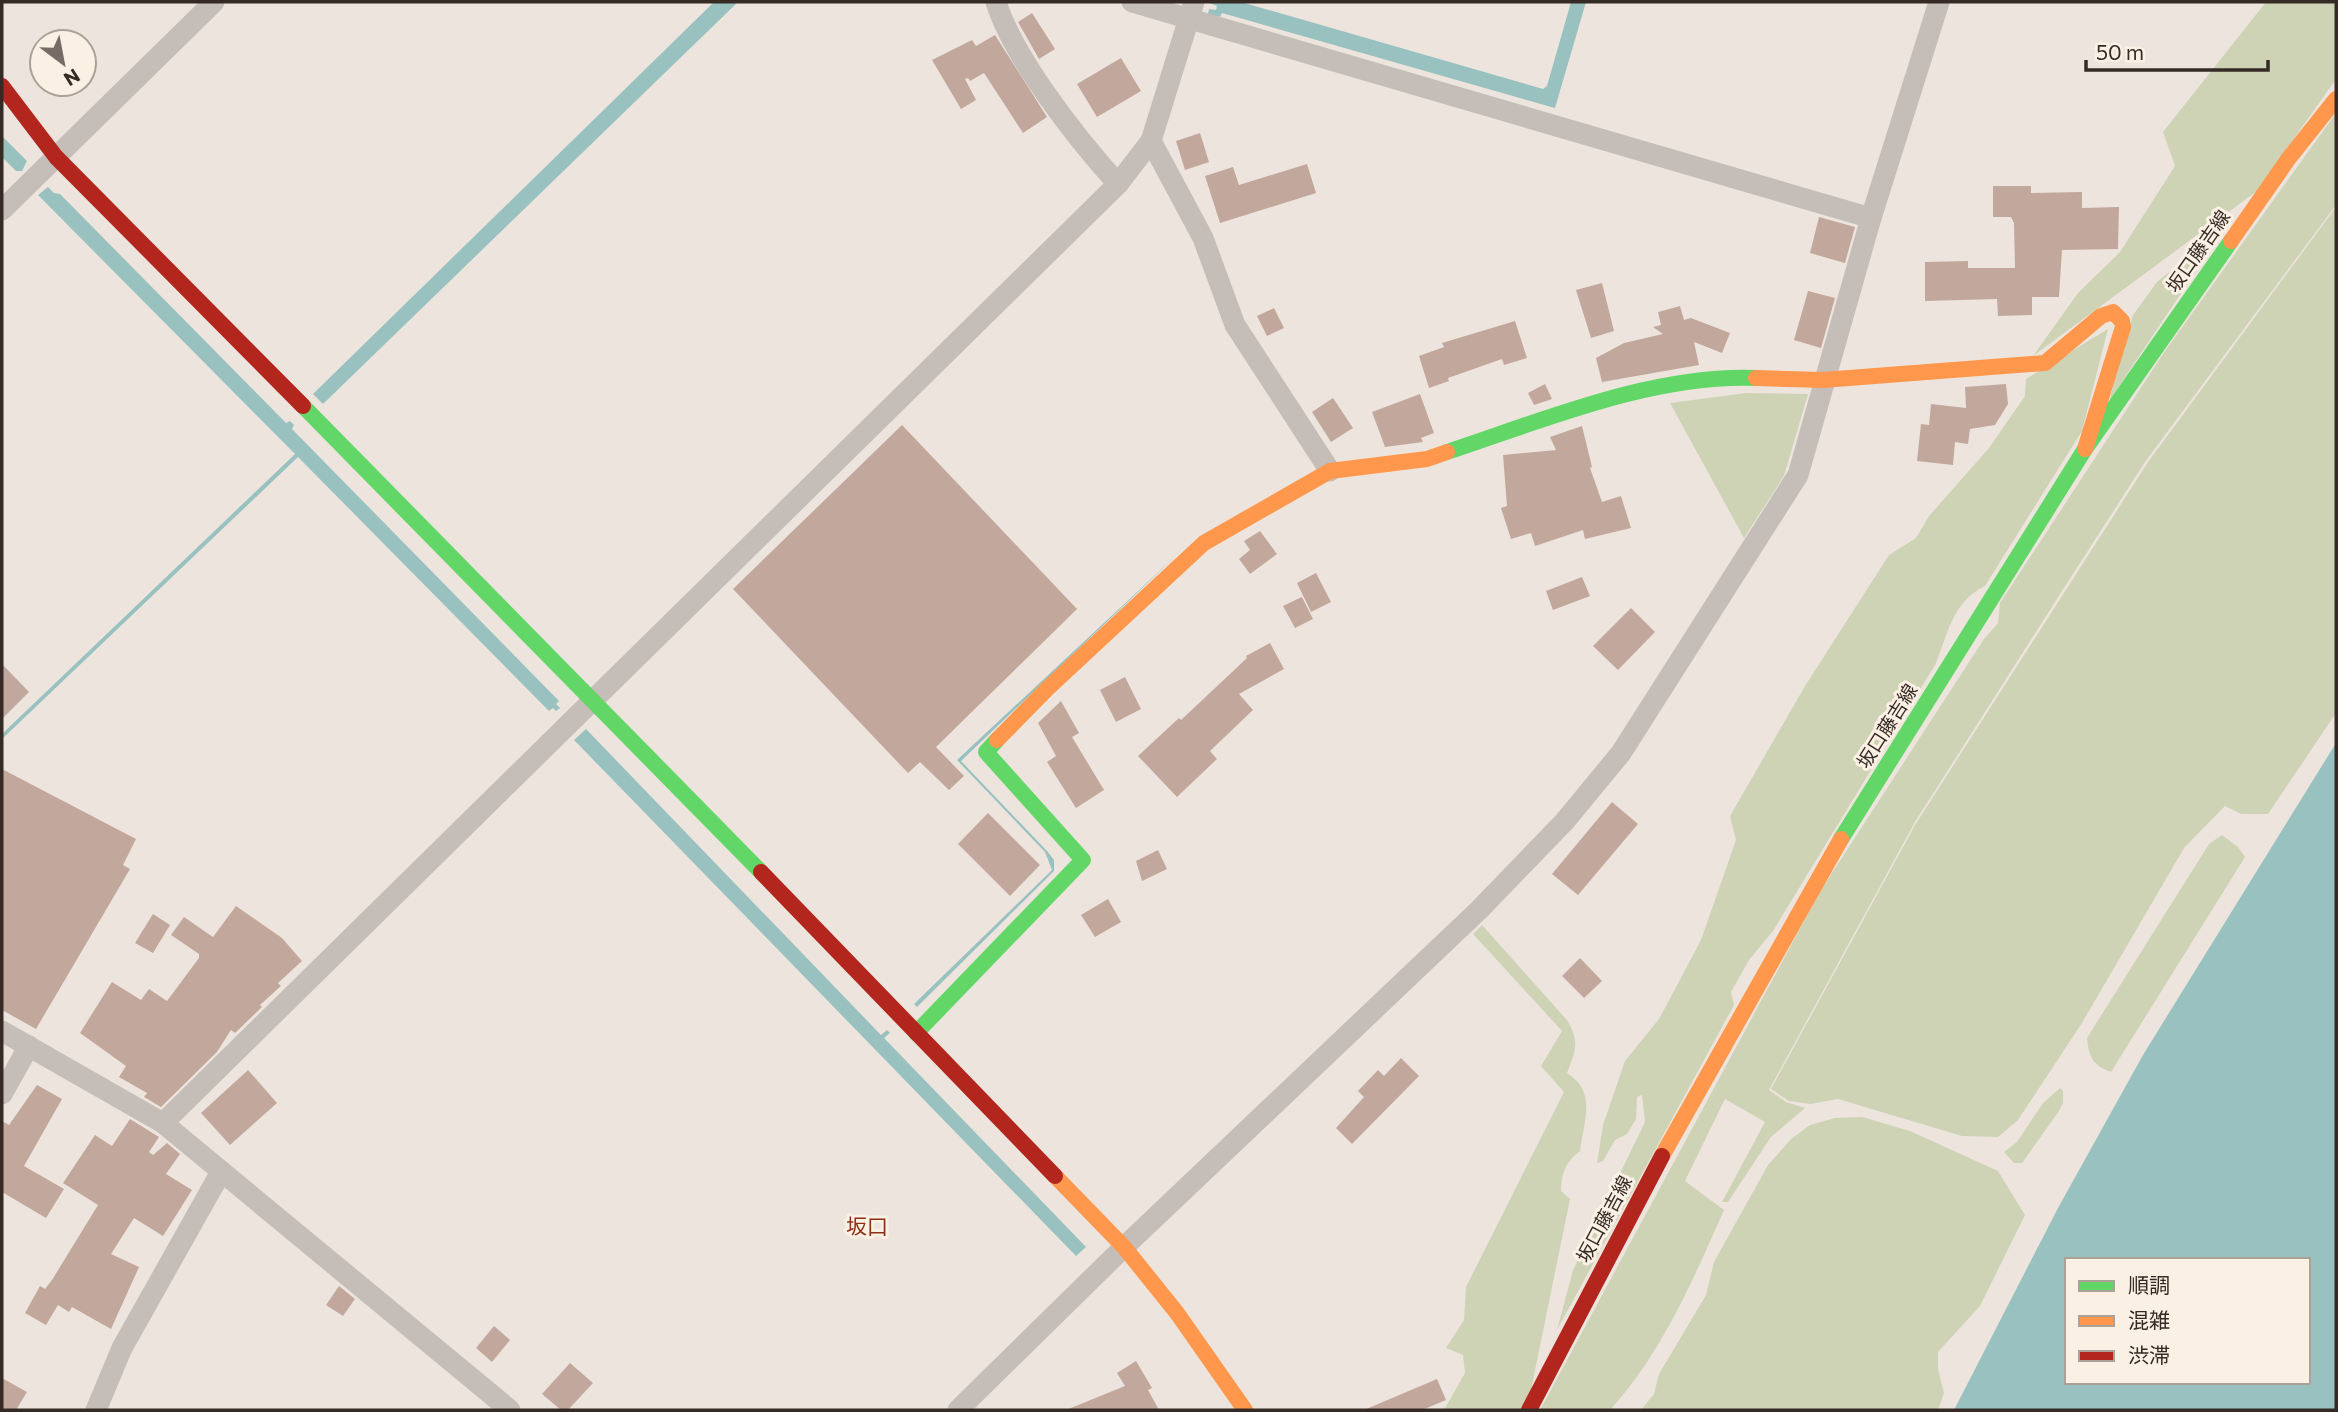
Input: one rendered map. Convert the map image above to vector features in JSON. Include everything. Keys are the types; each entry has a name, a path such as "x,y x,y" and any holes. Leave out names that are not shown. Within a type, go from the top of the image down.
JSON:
{"street":[{"path":"2,210 214,2"},
{"path":"996,2 1019,48 1054,104 1085,148 1118,184"},
{"path":"1132,2 1191,10 1871,218"},
{"path":"958,1410 1124,1247 1479,910 1565,821 1621,753 1798,475 1871,218 1939,2"},
{"path":"163,1123 1118,184 1151,141 1191,10"},
{"path":"2,86 56,157 593,698 1124,1247 1177,1312 1245,1410"},
{"name":"坂口藤吉線","path":"1529,1410 1630,1213 1830,857 2085,449 2289,158 2336,99"},
{"path":"1151,141 1203,238 1235,325 1330,471"},
{"path":"916,1033 1083,860 986,752 1047,689 1204,543 1330,471 1427,458 1623,394 1735,377 1823,380 2045,363 2101,316 2113,312 2122,321 2123,327 2085,449"},
{"path":"2,1031 163,1123 510,1410"},
{"path":"2,1094 29,1046"},
{"path":"96,1410 122,1348 221,1172"}],"green space":[{"path":"2266,2 2336,2 2336,79 2257,191 2033,356 2078,293 2120,252 2175,166 2163,132"},
{"path":"2336,113 2336,205 2145,462 1915,822 1769,1090 1786,1102 1805,1108 1771,1137 1728,1202 1722,1202 1765,1122 1725,1099 1685,1181 1724,1210 1661,1340 1629,1388 1610,1410 1540,1410 1821,890 1984,639 1998,623 2000,603 2165,351"},
{"path":"2336,207 2336,713 2268,814 2241,814 2225,806 2184,848 2082,1023 2018,1120 1998,1137 1962,1136 1838,1099 1810,1104 1789,1101 1771,1089 1915,825 2148,462"},
{"path":"2222,232 2109,401 2133,315 2157,282 2216,233"},
{"path":"2108,329 2082,431 1985,586 1958,610 1935,665 1773,931 1749,960 1731,992 1734,1005 1557,1330 1573,1270 1645,1122 1642,1095 1637,1097 1636,1119 1627,1134 1615,1140 1603,1161 1597,1163 1603,1125 1625,1061 1659,1019 1701,940 1736,840 1730,816 1805,686 1889,555 1916,538 1929,516 1989,448 2025,396 2026,379"},
{"path":"1746,393 1808,394 1784,476 1744,538 1670,403"},
{"path":"2222,835 2238,847 2245,857 2111,1072 2093,1059 2087,1038 2209,844"},
{"path":"1482,925 1567,1020 1574,1035 1575,1046 1567,1073 1582,1089 1586,1107 1580,1151 1565,1168 1562,1179 1561,1191 1570,1199 1531,1390 1521,1410 1444,1410 1465,1373 1463,1355 1446,1348 1464,1320 1466,1287 1564,1092 1541,1066 1562,1031 1473,934"},
{"path":"2060,1088 2063,1091 2063,1103 2059,1111 2022,1163 2014,1163 2004,1152 2017,1142 2043,1103"},
{"path":"1862,1117 1910,1131 1998,1171 2025,1215 1980,1306 1938,1352 1938,1369 1944,1393 1938,1410 1641,1410 1654,1394 1659,1374 1706,1295 1714,1262 1768,1165 1791,1139 1810,1125 1835,1118"}],"water":[{"path":"714,2 738,2 323,404 313,394"},
{"path":"1207,2 1241,2 1543,89 1547,86 1571,2 1586,2 1555,108 1222,13 1220,17 1208,14 1209,9 1216,10 1217,6"},
{"path":"2,136 27,161 22,171 16,171 2,157"},
{"path":"48,187 54,193 60,194 286,423 290,421 294,425 292,429 559,701 556,704 560,708 549,711 298,457 2,739 2,734 295,454 38,195"},
{"path":"1180,552 961,761 1047,851 1054,860 1054,871 917,1007 914,1004 1052,870 1045,852 957,760"},
{"path":"586,729 881,1035 887,1030 890,1033 884,1038 1086,1247 1076,1256 574,740"},
{"path":"2336,743 2336,1410 1954,1410 2058,1208 2143,1055"}],"building":[{"path":"1032,13 1055,49 1039,59 1018,22"},
{"path":"995,35 1047,117 1023,133 984,73 970,81 965,79 976,100 961,109 932,60 972,40 976,46"},
{"path":"1121,58 1141,91 1097,117 1077,84"},
{"path":"1200,133 1209,162 1185,170 1176,141"},
{"path":"1307,164 1316,193 1220,223 1205,176 1233,167 1239,185"},
{"path":"1993,186 2031,186 2031,193 2082,192 2082,208 2119,207 2118,249 2062,250 2059,297 2032,297 2032,315 1998,316 1997,299 1925,301 1925,262 1968,261 1968,268 2015,268 2014,223 2011,217 1993,217"},
{"path":"1819,217 1855,227 1845,263 1810,253"},
{"path":"1602,283 1614,331 1591,338 1576,290"},
{"path":"1808,291 1835,298 1821,348 1794,340"},
{"path":"1680,306 1684,320 1691,318 1730,333 1722,353 1694,342 1699,365 1602,382 1596,358 1624,343 1663,334 1653,327 1661,325 1658,312"},
{"path":"1274,308 1284,328 1267,336 1257,316"},
{"path":"1515,321 1527,358 1504,365 1502,359 1448,378 1449,381 1429,388 1419,356 1444,347 1442,343"},
{"path":"1545,384 1552,399 1534,405 1528,393"},
{"path":"2006,384 2008,404 1995,425 1970,429 1968,444 1955,442 1953,465 1917,461 1921,424 1929,425 1931,404 1966,408 1965,387"},
{"path":"1420,394 1434,433 1421,438 1423,442 1385,447 1372,412"},
{"path":"1333,398 1353,428 1331,442 1312,412"},
{"path":"902,425 1077,609 936,747 964,776 949,790 920,762 908,773 733,589"},
{"path":"1582,426 1592,467 1590,468 1602,502 1621,496 1631,528 1585,539 1583,530 1535,546 1531,533 1511,539 1501,508 1507,506 1503,455 1556,450 1550,437"},
{"path":"1260,531 1277,554 1250,574 1239,559 1250,550 1244,541"},
{"path":"1316,573 1331,602 1311,612 1297,583"},
{"path":"1582,577 1590,596 1553,610 1546,591"},
{"path":"1302,597 1313,619 1295,628 1283,606"},
{"path":"1631,608 1655,632 1618,670 1593,646"},
{"path":"1270,643 1284,669 1239,694 1253,710 1210,751 1217,759 1177,797 1138,756 1179,718 1181,720 1247,658 1246,656"},
{"path":"2,664 29,692 2,719"},
{"path":"1125,677 1141,709 1116,722 1100,690"},
{"path":"1061,701 1079,733 1072,737 1104,790 1076,808 1047,762 1056,756 1038,723"},
{"path":"2,769 136,839 123,865 130,869 36,1029 2,1010"},
{"path":"1612,802 1638,824 1578,895 1552,874"},
{"path":"988,813 1040,865 1010,896 958,844"},
{"path":"1158,850 1167,869 1142,881 1136,861"},
{"path":"1108,899 1121,922 1095,937 1081,915"},
{"path":"236,906 282,938 302,961 278,983 281,986 260,1005 262,1007 235,1033 231,1030 217,1052 161,1107 144,1097 147,1093 119,1077 126,1066 80,1033 112,982 141,1000 149,989 167,1001 199,958 199,954 171,935 184,917 213,937"},
{"path":"153,914 170,925 153,953 135,943"},
{"path":"1580,958 1602,981 1584,998 1562,976"},
{"path":"1401,1058 1419,1076 1352,1144 1336,1128 1364,1097 1358,1091 1378,1070 1384,1076"},
{"path":"248,1070 277,1103 230,1145 201,1113"},
{"path":"37,1085 62,1099 24,1166 64,1189 46,1218 2,1192 2,1121 9,1125"},
{"path":"130,1119 159,1137 149,1152 153,1155 167,1143 180,1154 166,1174 192,1190 163,1236 134,1218 111,1254 139,1267 111,1329 72,1307 69,1312 58,1305 46,1325 25,1313 40,1286 45,1289 52,1280 98,1205 63,1183 95,1135 112,1146"},
{"path":"339,1286 355,1299 343,1316 326,1305"},
{"path":"494,1326 510,1340 492,1362 476,1348"},
{"path":"1136,1361 1152,1388 1148,1390 1159,1410 1066,1410 1125,1386 1117,1373"},
{"path":"570,1363 593,1383 568,1410 561,1410 542,1394"},
{"path":"2,1378 27,1392 16,1410 2,1410"},
{"path":"1437,1379 1446,1400 1422,1410 1364,1410"}],"traffic: fast":[{"path":"1841,839 2085,449 2231,241"},
{"path":"1447,452 1560,413 1639,391 1678,383 1756,378"},
{"path":"303,406 761,872"},
{"path":"916,1033 1083,860 986,752 997,740"}],"traffic: slow":[{"path":"2231,241 2289,158 2336,99"},
{"path":"1756,378 1823,380 2045,363 2101,316 2113,312 2122,321 2123,327 2085,449"},
{"path":"997,740 1047,689 1204,543 1330,471 1427,459 1447,452"},
{"path":"1662,1156 1841,839"},
{"path":"1055,1176 1124,1247 1177,1313 1245,1410"}],"traffic: jam":[{"path":"2,86 56,157 303,406"},
{"path":"761,872 1055,1176"},
{"path":"1529,1410 1662,1156"}],"district":[{"name":"坂口","path":"867,1227"}]}
